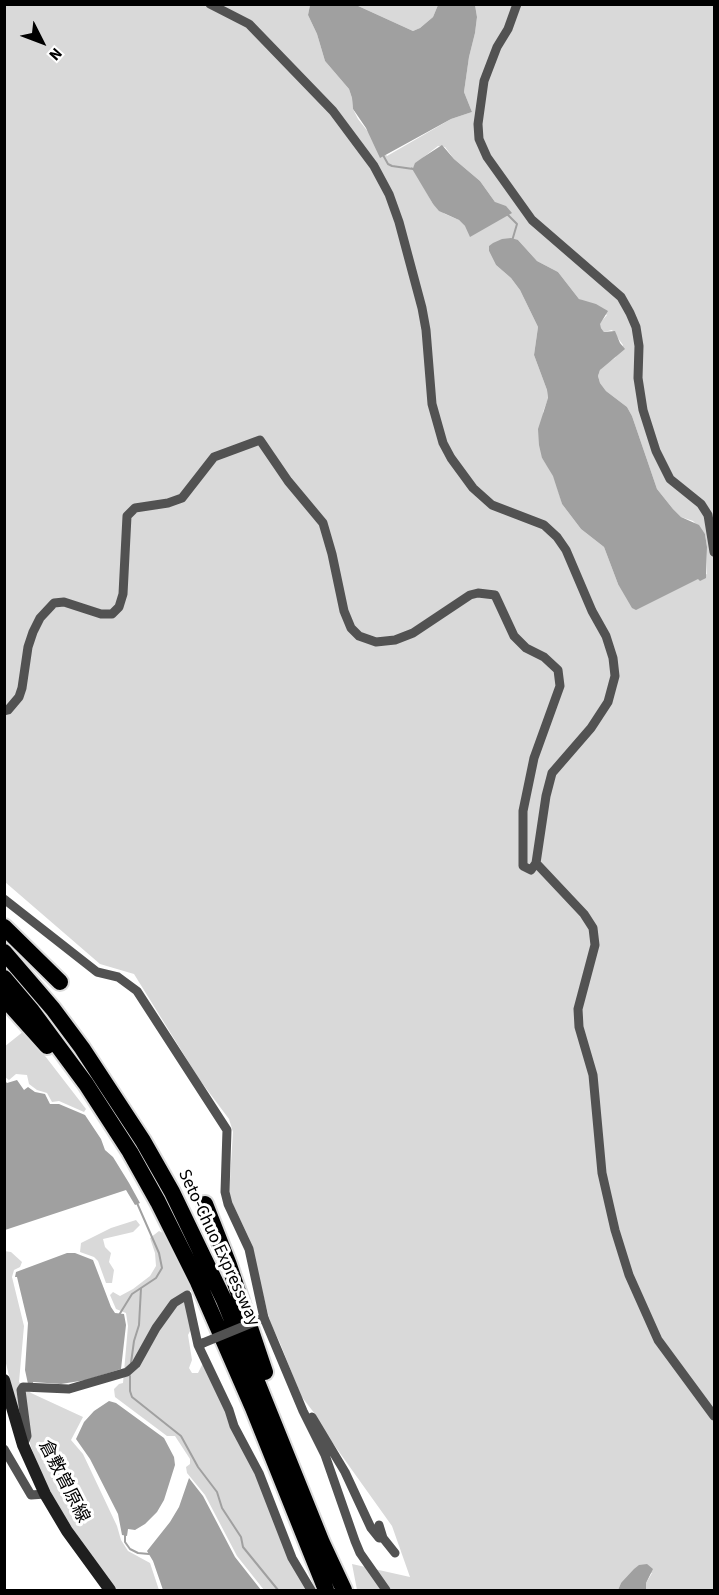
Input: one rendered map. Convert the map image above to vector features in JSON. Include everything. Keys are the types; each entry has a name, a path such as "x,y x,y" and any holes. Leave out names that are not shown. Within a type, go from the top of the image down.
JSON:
{"highway":[{"path":"4,927 60,982"},
{"name":"Seto-Chuo Expressway","path":"4,952 47,1002 82,1048 137,1131 172,1192 211,1269 318,1532 344,1590"},
{"name":"Seto-Chuo Expressway","path":"4,978 58,1045 106,1114 158,1202 198,1282 253,1408 326,1590"},
{"path":"4,998 106,1114"},
{"path":"205,1204 229,1265 271,1388 278,1429"}],"street":[{"path":"4,711 8,710 19,697 33,632 40,618 54,603 64,602 101,614 112,614 119,608 123,594 128,516 135,508 168,503 182,498 214,457 260,440 288,481 322,524 332,554 344,611 351,628 359,636 376,642 395,640 413,633 470,596 478,593 495,595 499,599 514,636 526,648 544,657 558,670 560,686 534,758 524,811 523,866 531,870 536,862 552,772 591,728 608,702 615,676 615,664 606,636 592,611 566,550 557,537 544,525 492,505 473,489 443,443 432,404 422,308 399,222 374,166 333,111 249,24 210,4"},
{"path":"517,4 484,81 478,124 479,139 487,157 532,220 621,297 636,327 639,346 638,378 643,410 656,451 670,479 701,504 708,515 714,552"},
{"path":"536,862 584,914 593,928 595,945 578,1009 579,1027 593,1075 602,1173 615,1230 629,1275 658,1341 714,1416"},
{"path":"4,899 97,972 118,977 137,991 226,1130 225,1192 228,1204 249,1249 264,1318 325,1455 360,1553 386,1590"},
{"path":"24,1444 27,1436 21,1390 23,1387 69,1389 127,1372 135,1364 174,1303 187,1295 200,1344 234,1426 259,1473 290,1555 311,1590"},
{"path":"200,1344 264,1318"},
{"name":"倉敷曽原線","path":"4,1380 24,1444 45,1494 67,1531 110,1590"},
{"path":"302,1407 309,1412 345,1472 371,1528 379,1538 383,1538"},
{"path":"4,1449 32,1494 45,1494"},
{"path":"379,1525 383,1538 395,1553"}],"shaded area":[{"path":"5,5 310,5 308,15 317,34 325,61 349,89 353,109 358,119 387,156 451,119 472,112 464,92 475,33 477,17 475,5 714,5 714,1590 646,1590 646,1583 652,1573 621,1583 618,1590 357,1590 352,1564 410,1577 392,1526 301,1396 270,1322 249,1238 229,1196 233,1132 229,1119 199,1079 134,974 100,964 5,882","holes":["438,146 445,147 454,159 480,181 495,202 465,226 433,204 413,168","518,240 537,261 558,272 579,299 607,315 599,324 601,328 604,332 612,330 623,345 615,358 600,370 598,376 600,383 606,391 627,407 632,416 657,489 681,517 693,521 705,534 707,574 618,584 604,547 581,529 562,504 554,476 542,458 543,412 548,399 534,355 538,327 520,290 511,278 496,265 489,251 489,246"]},
{"path":"310,5 356,5 413,31 433,17 438,5 475,5 477,17 475,33 464,92 472,112 451,119 380,158 366,128 353,109 349,89 325,61 317,34 308,15"},
{"path":"356,5 438,5 433,17 413,31"},
{"path":"442,145 454,159 480,181 495,202 506,206 512,213 470,237 459,220 439,211 411,167 413,168 415,163"},
{"path":"511,238 518,240 537,261 558,272 579,299 596,304 608,311 600,324 601,328 604,332 615,331 625,349 600,370 598,376 600,383 606,391 627,407 632,416 657,489 681,517 699,525 705,534 706,578 700,581 698,579 636,610 632,608 618,584 604,547 581,529 562,504 553,476 542,458 538,429 548,398 534,355 538,327 520,290 511,278 496,265 489,251 489,246 493,243"},
{"path":"24,1031 86,1109 84,1112 59,1101 52,1102 47,1093 29,1084 27,1075 16,1074 9,1080 5,1077 4,1047"},
{"path":"17,1080 24,1090 28,1087 35,1092 45,1094 50,1104 59,1104 85,1115 140,1203 135,1205 126,1190 5,1230 5,1081 7,1083"},
{"path":"136,1220 140,1225 133,1232 103,1239 105,1247 111,1253 109,1262 114,1270 112,1283 106,1283 98,1261 80,1252 81,1243 111,1228"},
{"path":"159,1231 163,1233 191,1288 186,1305 191,1329 188,1335 192,1360 189,1368 192,1373 198,1373 203,1363 309,1590 264,1590 237,1556 205,1495 187,1473 186,1467 190,1464 190,1459 175,1436 167,1436 115,1397 114,1389 123,1383 128,1326 126,1313 116,1309 110,1295 113,1292 120,1296 150,1276 156,1266 150,1238"},
{"path":"4,1251 11,1252 22,1262 20,1267 14,1270 12,1277 24,1326 19,1382 31,1393 83,1417 71,1440 83,1454 117,1526 121,1540 128,1551 150,1563 159,1590 117,1590 99,1570 50,1493 14,1397 5,1359"},
{"path":"67,1253 75,1253 93,1260 111,1307 115,1313 124,1314 126,1325 121,1369 86,1380 61,1384 33,1382 33,1384 28,1384 25,1370 28,1323 17,1277 15,1277 16,1272"},
{"path":"109,1401 116,1403 164,1438 174,1457 175,1465 164,1500 157,1512 135,1530 128,1529 127,1536 122,1535 118,1514 90,1459 76,1439 84,1422 94,1411"},
{"path":"189,1478 203,1496 235,1557 261,1590 163,1590 147,1551 179,1507"},
{"path":"647,1564 653,1569 646,1583 646,1590 618,1590 621,1583 634,1569 639,1565"}],"waterway":[{"path":"383,155 388,164 392,166 413,169"},
{"path":"506,213 517,224 512,241"},
{"path":"119,1315 132,1294 156,1278 162,1268 159,1253 137,1203"},
{"path":"131,1363 139,1325 141,1288"},
{"path":"130,1376 132,1397 181,1436 198,1467 217,1492 222,1508 241,1537 243,1547 278,1590"},
{"path":"125,1534 125,1542 130,1549 138,1553 149,1554"}]}
